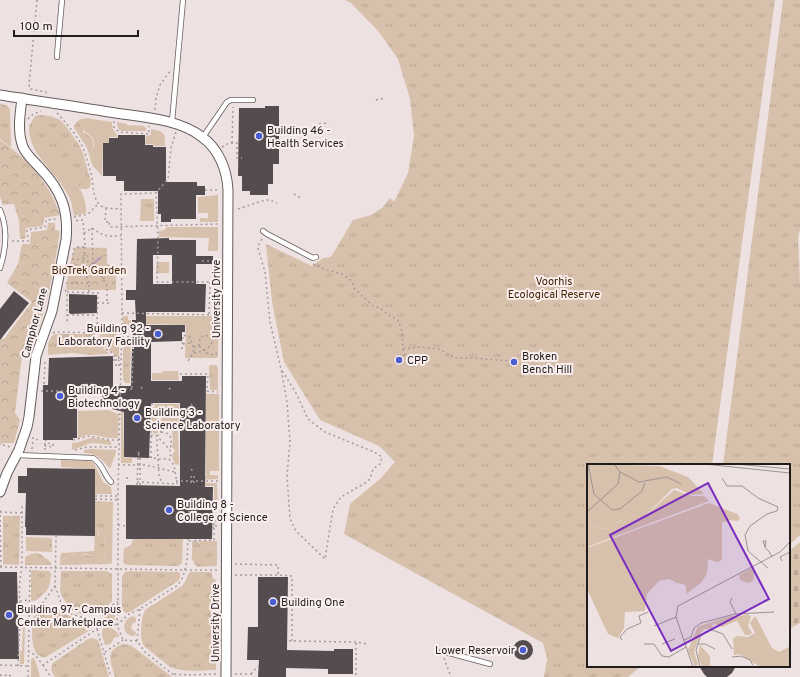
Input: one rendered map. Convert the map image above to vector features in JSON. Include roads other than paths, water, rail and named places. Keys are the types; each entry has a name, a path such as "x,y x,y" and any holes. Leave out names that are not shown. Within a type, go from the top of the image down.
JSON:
{"street":[{"name":"University Drive","path":"0,95 172,122 188,128 203,137 214,148 223,164 228,177 227,675"},
{"name":"Camphor Lane","path":"0,492 29,417 36,356 52,311 68,228 64,206 58,192 45,173 30,158 23,146 19,126 22,98"}],"lane":[{"path":"57,57 62,0"},
{"path":"172,122 183,0"},
{"path":"203,137 227,102 231,100 253,100"},
{"path":"0,210 4,222 5,237 0,268"},
{"path":"265,232 314,258"},
{"path":"15,451 31,456 70,456 93,458 98,461 110,482"},
{"path":"442,651 490,664"}],"waterway":[{"path":"83,271 100,258"}],"place":[{"name":"Building 46 - Health Services","path":"259,136"},
{"name":"Building 92 - Laboratory Facility","path":"158,334"},
{"name":"CPP","path":"399,360"},
{"name":"Broken Bench Hill","path":"514,362"},
{"name":"Building 4 - Biotechnology","path":"60,396"},
{"name":"Building 3 - Science Laboratory","path":"137,418"},
{"name":"Building 8 - College of Science","path":"169,510"},
{"name":"Building One","path":"273,602"},
{"name":"Building 97 - Campus Center Marketplace","path":"9,615"},
{"name":"Lower Reservoir","path":"523,650"}],"park label":[{"name":"BioTrek Garden","path":"89,270"},
{"name":"Voorhis Ecological Reserve","path":"554,287"}]}
